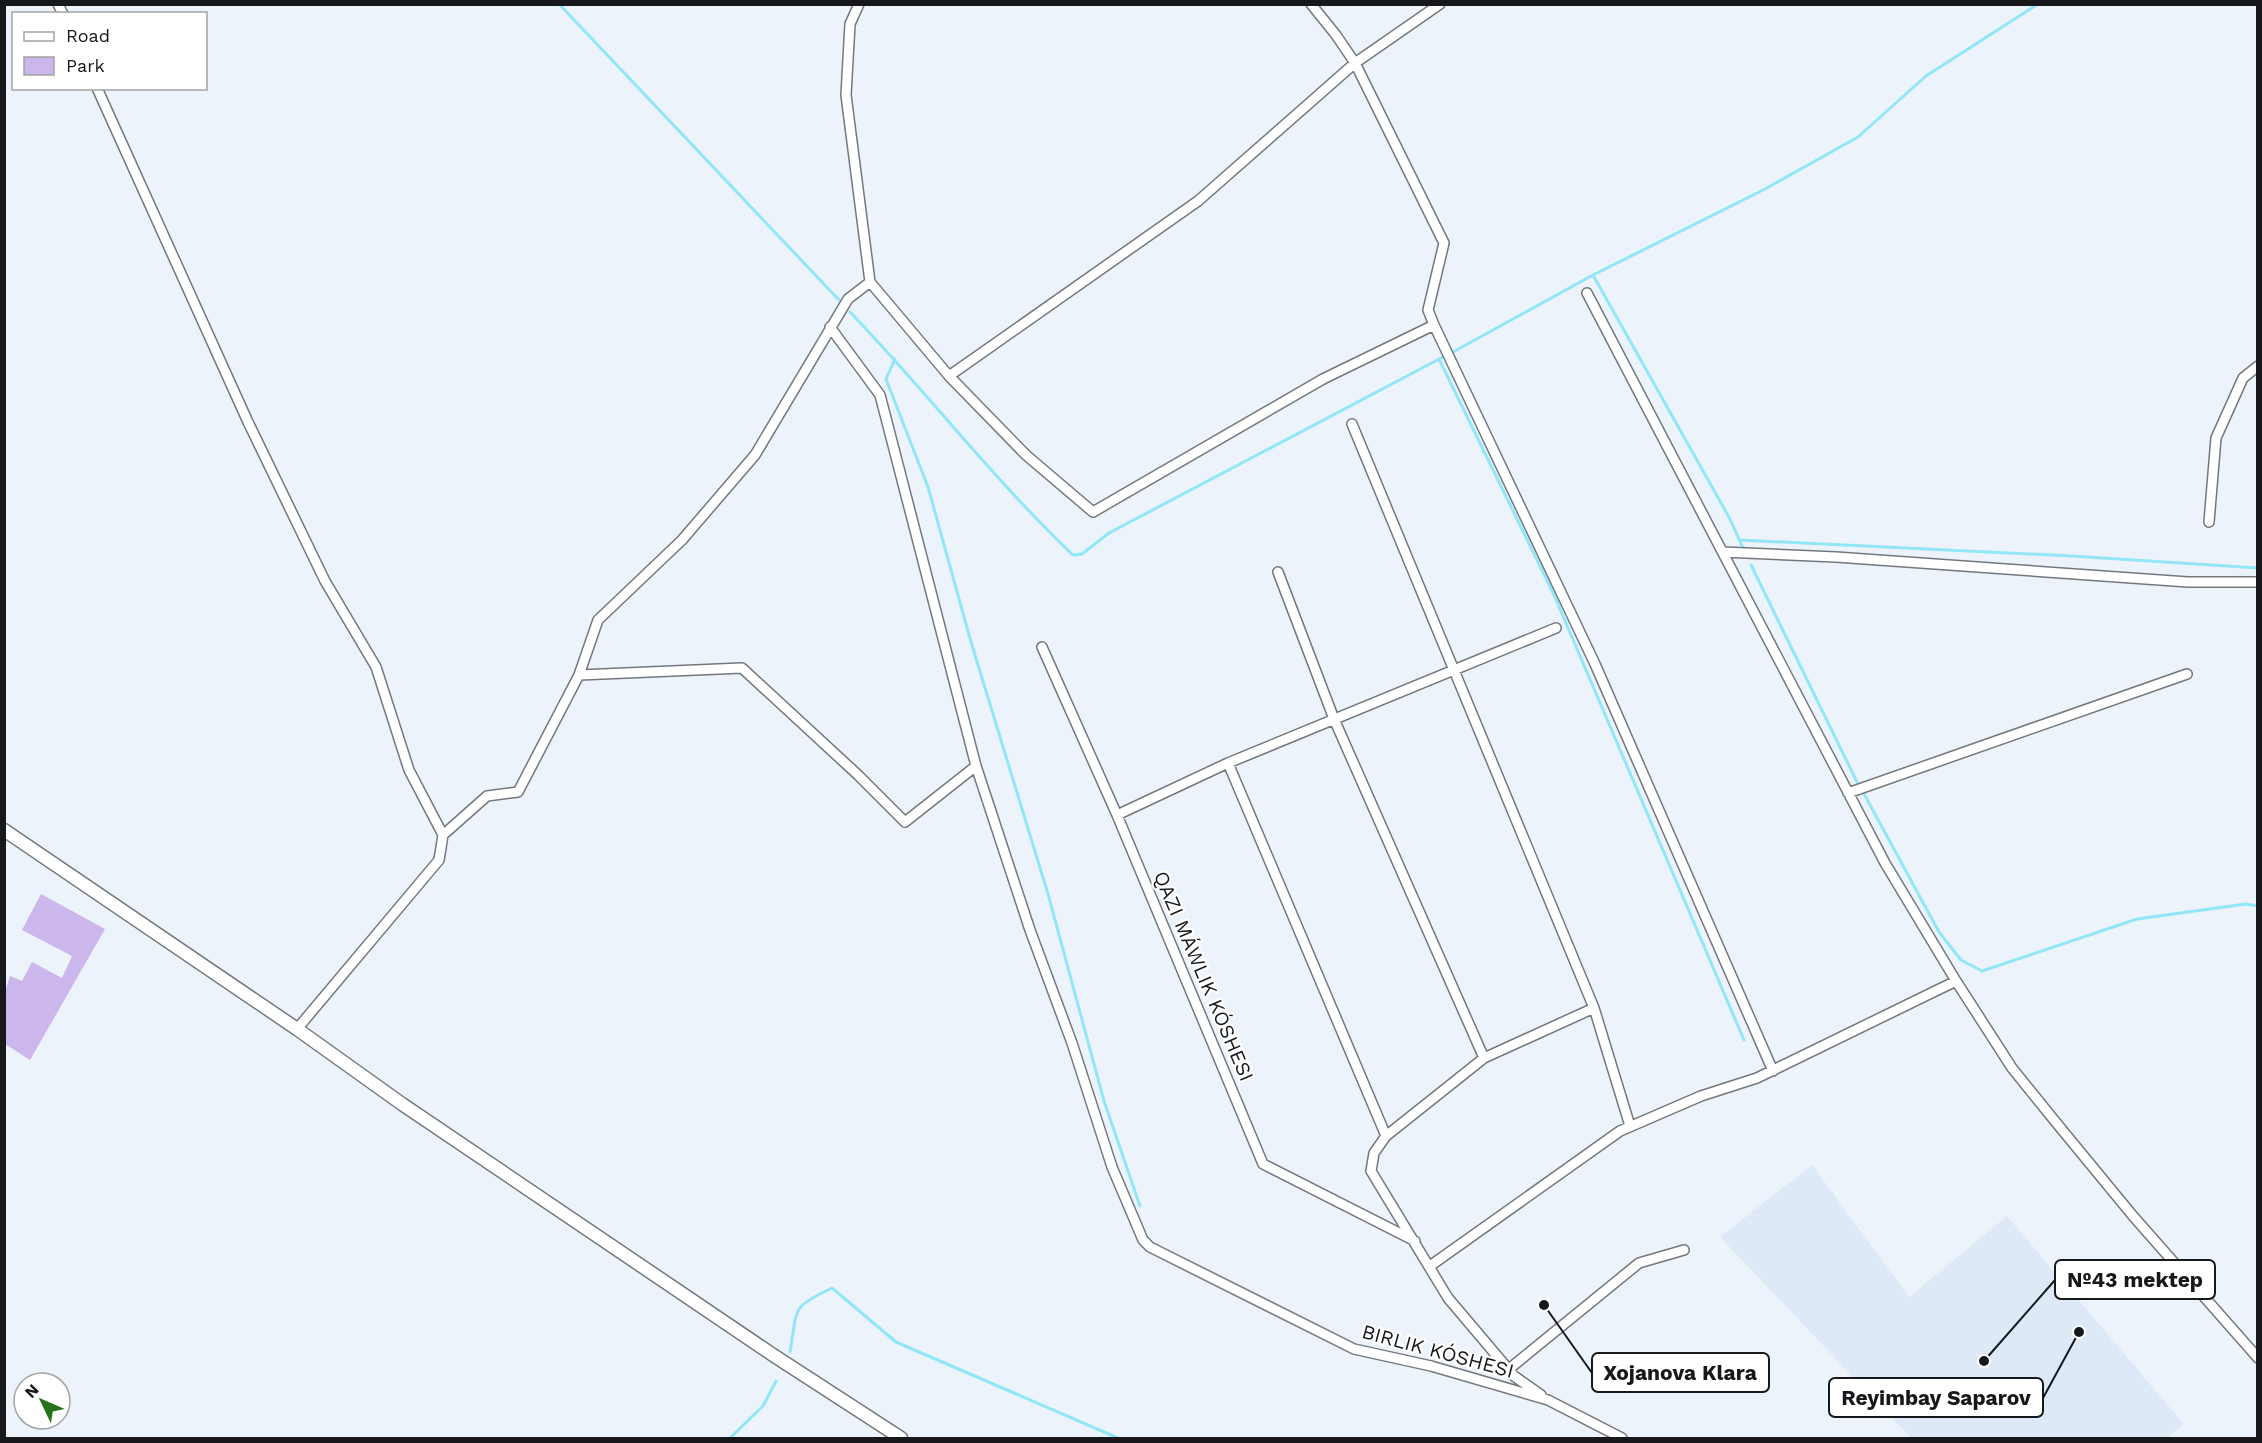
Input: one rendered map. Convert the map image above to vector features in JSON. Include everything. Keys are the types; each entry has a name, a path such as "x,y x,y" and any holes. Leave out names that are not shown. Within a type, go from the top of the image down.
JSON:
{"main road":[{"path":"4,830 297,1029 402,1104 773,1355 901,1438"}],"street":[{"path":"859,4 850,24 846,95 870,282 949,376 1026,455 1093,512 1323,379 1434,325"},
{"path":"1311,4 1355,63 1444,243 1428,310 1595,664 1773,1071"},
{"path":"949,376 1198,201 1355,63 1440,4"},
{"path":"98,90 258,443 325,581 376,667 409,770 443,834 439,860 297,1029"},
{"path":"443,834 487,796 518,792 579,675 598,620 682,540 755,455 848,299 870,282"},
{"path":"1587,293 1885,863 1956,981 2012,1068 2133,1216 2258,1358"},
{"path":"579,675 742,668 858,775 905,822 976,766 880,395 830,327"},
{"path":"2209,522 2217,438 2243,378 2258,366"},
{"path":"1352,424 1594,1008 1630,1126"},
{"path":"1723,552 1836,557 2188,582 2258,582"},
{"path":"1278,572 1334,719 1484,1058"},
{"path":"1117,816 1228,763 1556,628"},
{"path":"1042,647 1117,816 1263,1164 1415,1241"},
{"path":"1848,793 2187,674"},
{"path":"1228,763 1386,1136"},
{"name":"BIRLIK KÓSHESI","path":"976,766 1030,930 1072,1043 1112,1167 1143,1240 1150,1246 1354,1349 1431,1366 1548,1400 1622,1438"},
{"path":"1430,1266 1620,1131 1701,1096 1773,1071 1956,981"},
{"path":"1548,1400 1514,1376 1448,1298 1371,1172 1374,1153 1386,1136 1484,1058 1594,1008"},
{"path":"1509,1369 1639,1263 1684,1250"}],"shaded area":[{"path":"1812,1165 1909,1297 2007,1216 2184,1424 2167,1438 1911,1438 1720,1237"}],"green space":[{"path":"41,894 105,929 30,1060 5,1044 5,992 10,976 22,981 32,962 62,978 72,956 22,930"}],"waterway":[{"path":"559,4 839,300"},
{"path":"1453,352 1593,275 1765,189 1858,137 1926,76 2038,4"},
{"path":"1593,275 1730,519 1743,548"},
{"path":"850,312 987,466 1073,555 1082,554 1109,533 1445,356"},
{"path":"895,359 886,379 928,487 971,642 1048,894 1104,1101 1140,1206"},
{"path":"1439,359 1554,595 1744,1040"},
{"path":"1740,540 2072,556 2258,568"},
{"path":"1751,565 1858,784"},
{"path":"1863,792 1939,932 1961,960 1982,971 2137,919 2246,904 2258,906"},
{"path":"790,1352 798,1311 808,1300 832,1288 896,1342 1118,1438"},
{"path":"730,1438 763,1406 776,1381"}],"place":[{"name":"Xojanova Klara","path":"1544,1305"},
{"name":"Reyimbay Saparov","path":"2079,1332"},
{"name":"№43 mektep","path":"1984,1361"}]}
